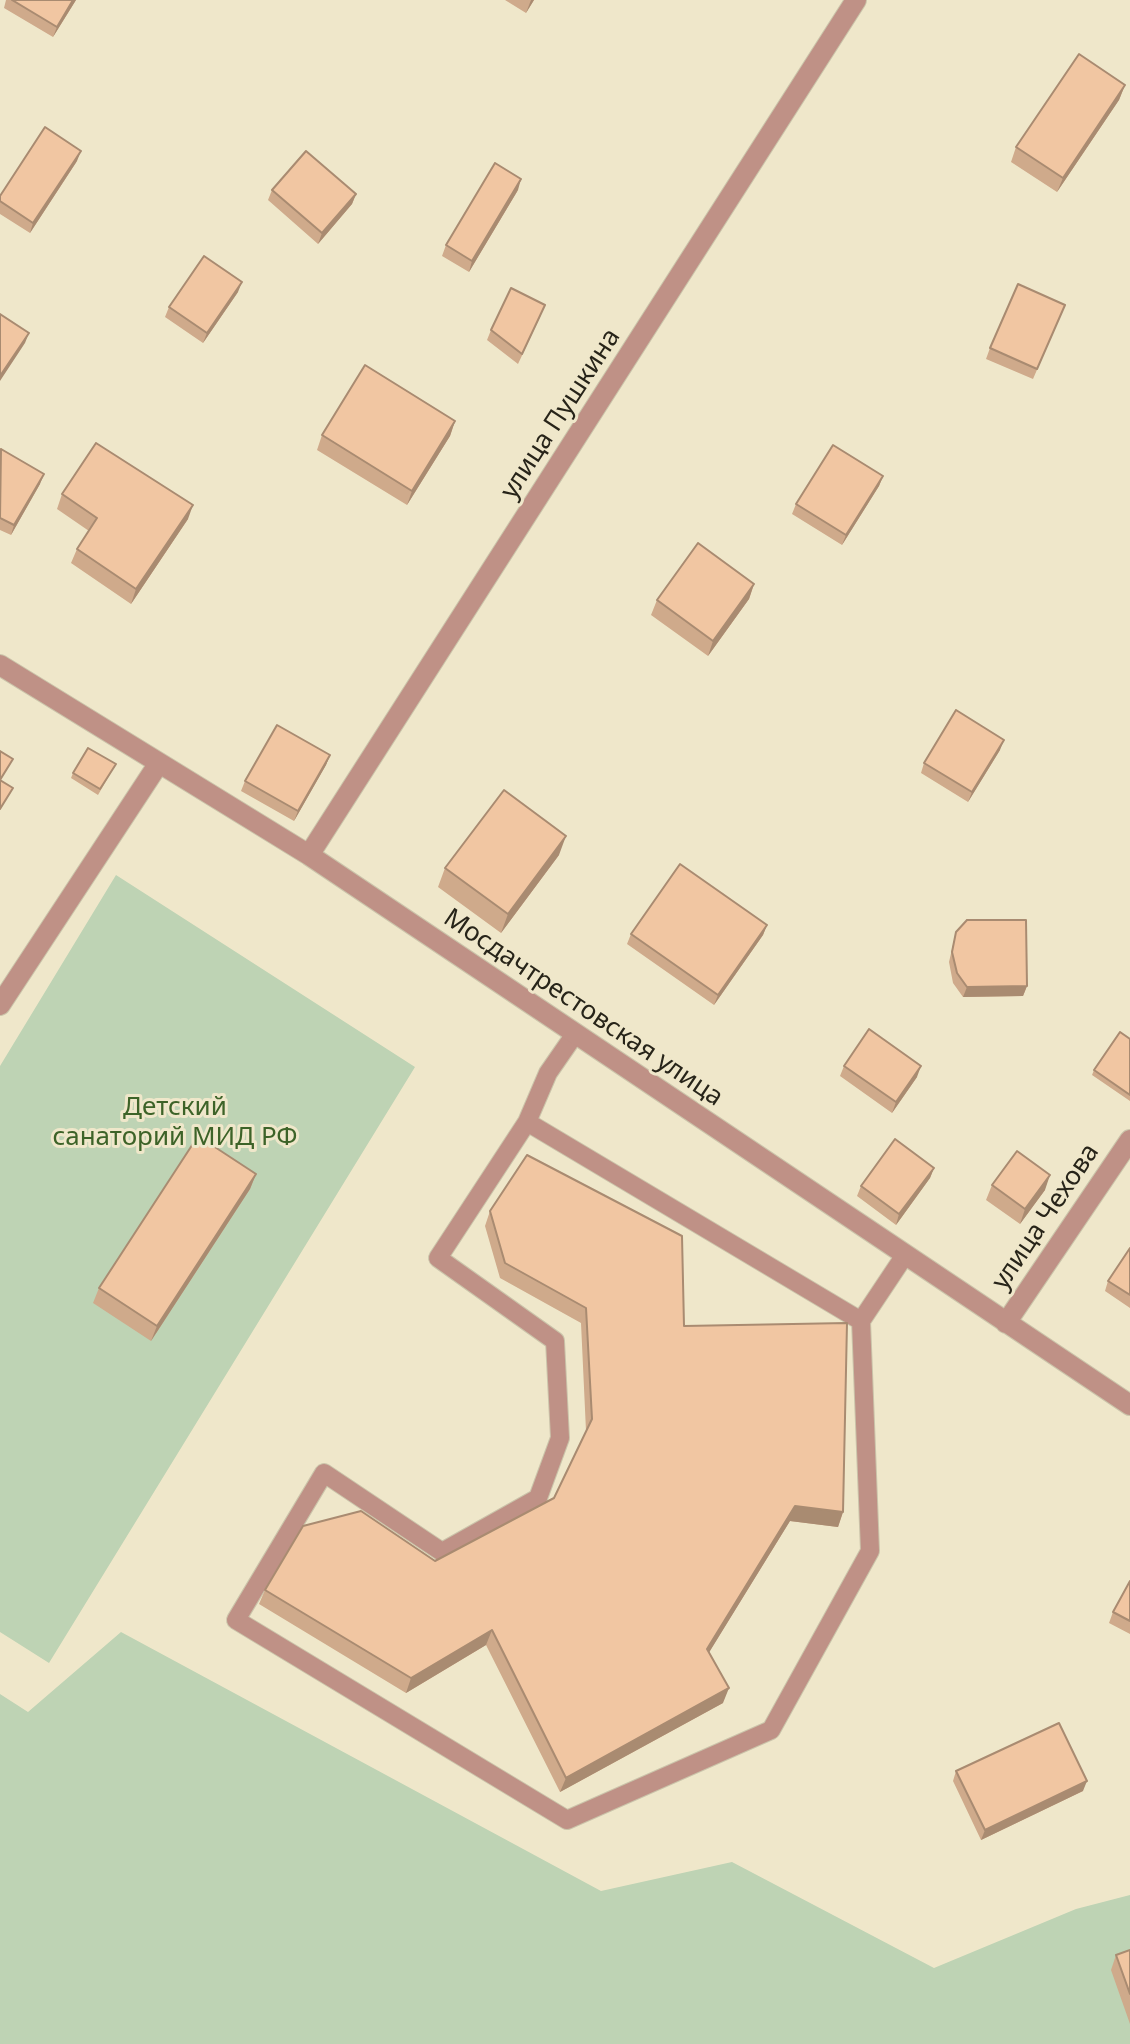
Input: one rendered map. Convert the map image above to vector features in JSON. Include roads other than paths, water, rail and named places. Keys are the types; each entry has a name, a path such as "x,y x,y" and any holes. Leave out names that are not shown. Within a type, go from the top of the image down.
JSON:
{"street":[{"name":"улица Пушкина","path":"309,855 856,0"},
{"name":"Мосдачтрестовская улица","path":"0,665 309,855 1130,1405"},
{"path":"0,1005 159,763"},
{"name":"улица Чехова","path":"1006,1323 1130,1140"}],"lane":[{"path":"575,1034 548,1073 527,1122 438,1258 555,1341 560,1438 538,1498 442,1552 324,1473 236,1620 567,1820 771,1730 870,1551 861,1321 905,1255"},
{"path":"527,1122 861,1321"}],"park label":[{"name":"Детский санаторий МИД РФ","path":"175,1123"}]}
